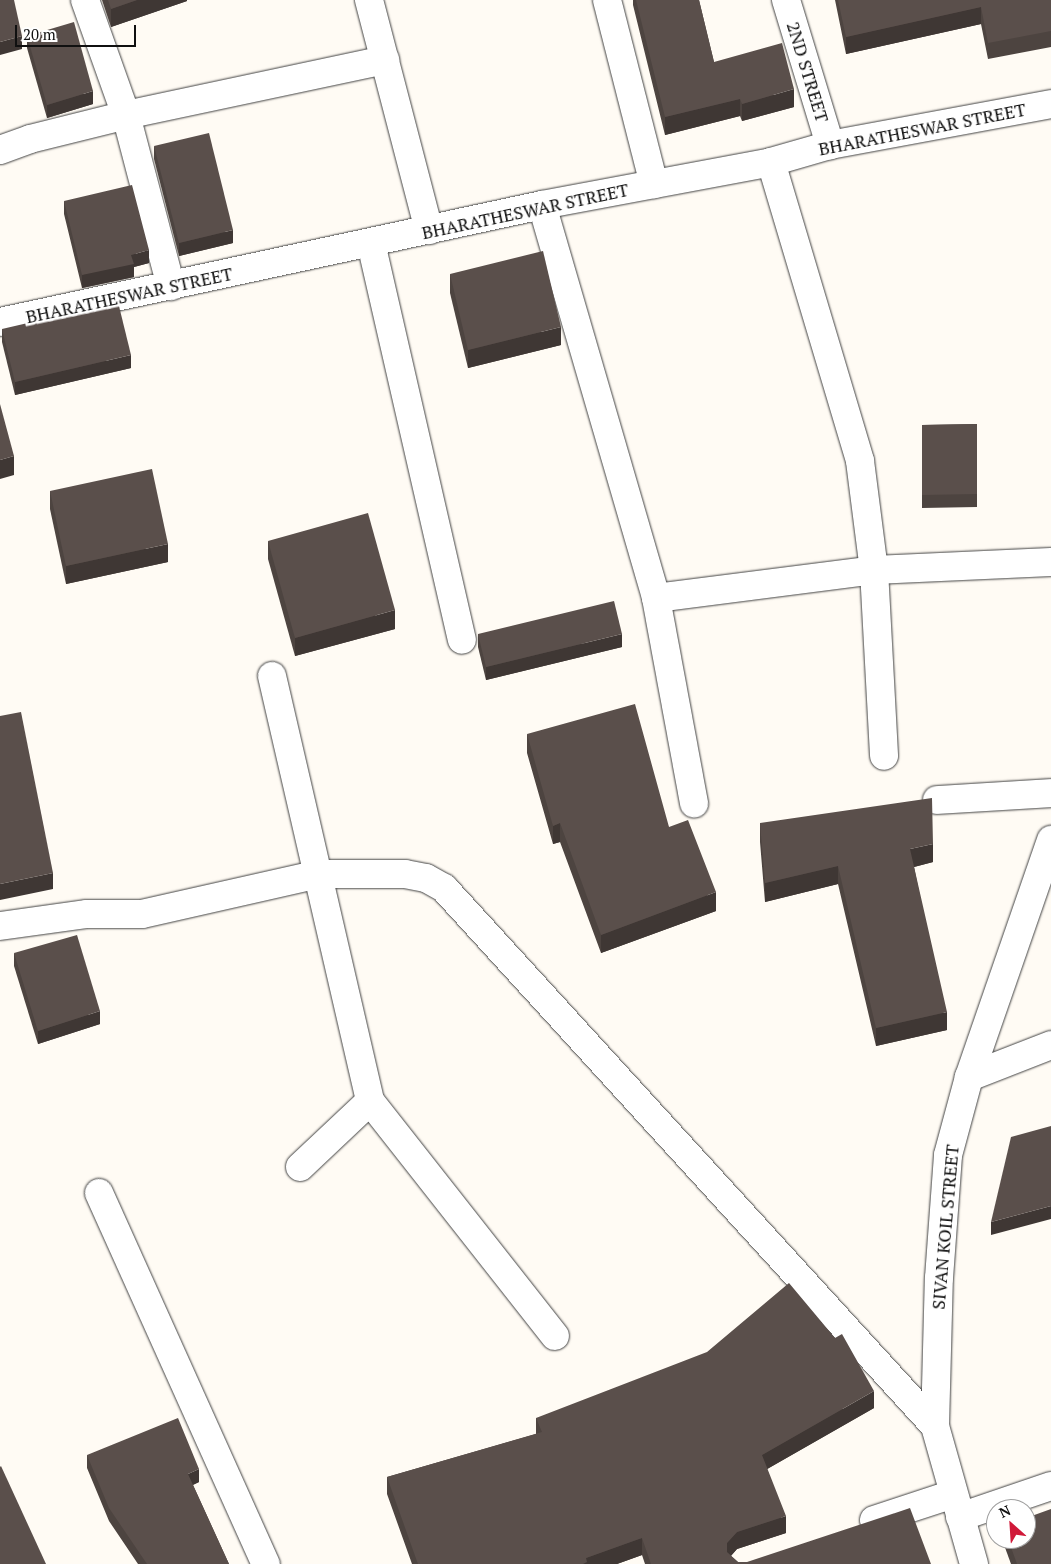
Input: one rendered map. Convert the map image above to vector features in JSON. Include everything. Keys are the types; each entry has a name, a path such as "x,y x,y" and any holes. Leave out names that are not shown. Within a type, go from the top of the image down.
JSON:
{"street":[{"path":"85,0 126,115 171,286"},
{"path":"369,0 429,230"},
{"path":"607,0 654,184"},
{"name":"2ND STREET","path":"786,0 830,145"},
{"path":"0,150 30,139 126,115 385,60"},
{"name":"BHARATHESWAR STREET","path":"0,322 370,244 542,205 771,162 830,145 1051,104"},
{"path":"771,162 860,461 874,570 884,756"},
{"path":"542,205 656,598 694,804"},
{"path":"370,244 462,640"},
{"path":"656,598 874,570 1051,562"},
{"path":"272,676 370,1101 555,1336"},
{"path":"937,800 1051,793"},
{"name":"SIVAN KOIL STREET","path":"974,1564 935,1426 939,1278 948,1155 969,1077 1051,840"},
{"path":"0,926 87,914 142,914 319,874 405,874 426,878 444,888 935,1426"},
{"path":"969,1077 1051,1045"},
{"path":"300,1168 370,1101"},
{"path":"99,1193 266,1564"},
{"path":"852,1528 1051,1486"}],"building":[{"path":"0,0 14,0 22,36 0,42"},
{"path":"108,0 137,0 111,9"},
{"path":"636,0 699,0 714,62 782,43 794,89 742,104 740,99 665,117"},
{"path":"838,0 1051,0 1051,31 988,43 981,7 846,37"},
{"path":"74,22 93,91 47,105 27,36"},
{"path":"209,133 233,230 179,243 154,146"},
{"path":"132,185 149,250 131,255 134,264 82,275 64,201"},
{"path":"543,251 561,327 468,350 450,274"},
{"path":"118,302 131,355 15,382 2,329"},
{"path":"0,404 14,456 0,460"},
{"path":"977,424 977,494 922,495 922,425"},
{"path":"152,469 168,544 66,566 50,491"},
{"path":"368,513 395,610 295,638 268,541"},
{"path":"614,601 622,634 486,667 478,634"},
{"path":"635,704 669,827 688,820 716,892 601,935 560,823 553,826 527,734"},
{"path":"21,712 53,873 0,884 0,716"},
{"path":"932,798 933,844 910,849 947,1012 876,1028 838,866 765,883 760,823"},
{"path":"77,935 100,1011 38,1031 14,953"},
{"path":"1051,1126 1051,1206 991,1222 1011,1137"},
{"path":"789,1283 835,1338 842,1334 874,1391 762,1455 786,1516 737,1532 727,1543 727,1552 738,1562 747,1562 910,1508 931,1564 651,1564 642,1538 586,1558 587,1562 583,1564 418,1564 387,1477 542,1432 536,1418 707,1352"},
{"path":"178,1418 199,1469 188,1474 229,1564 147,1564 109,1508 87,1455"},
{"path":"1,1466 46,1564 0,1564"},
{"path":"1051,1509 1051,1564 1017,1564 1012,1549 1036,1549 1036,1514"}]}
